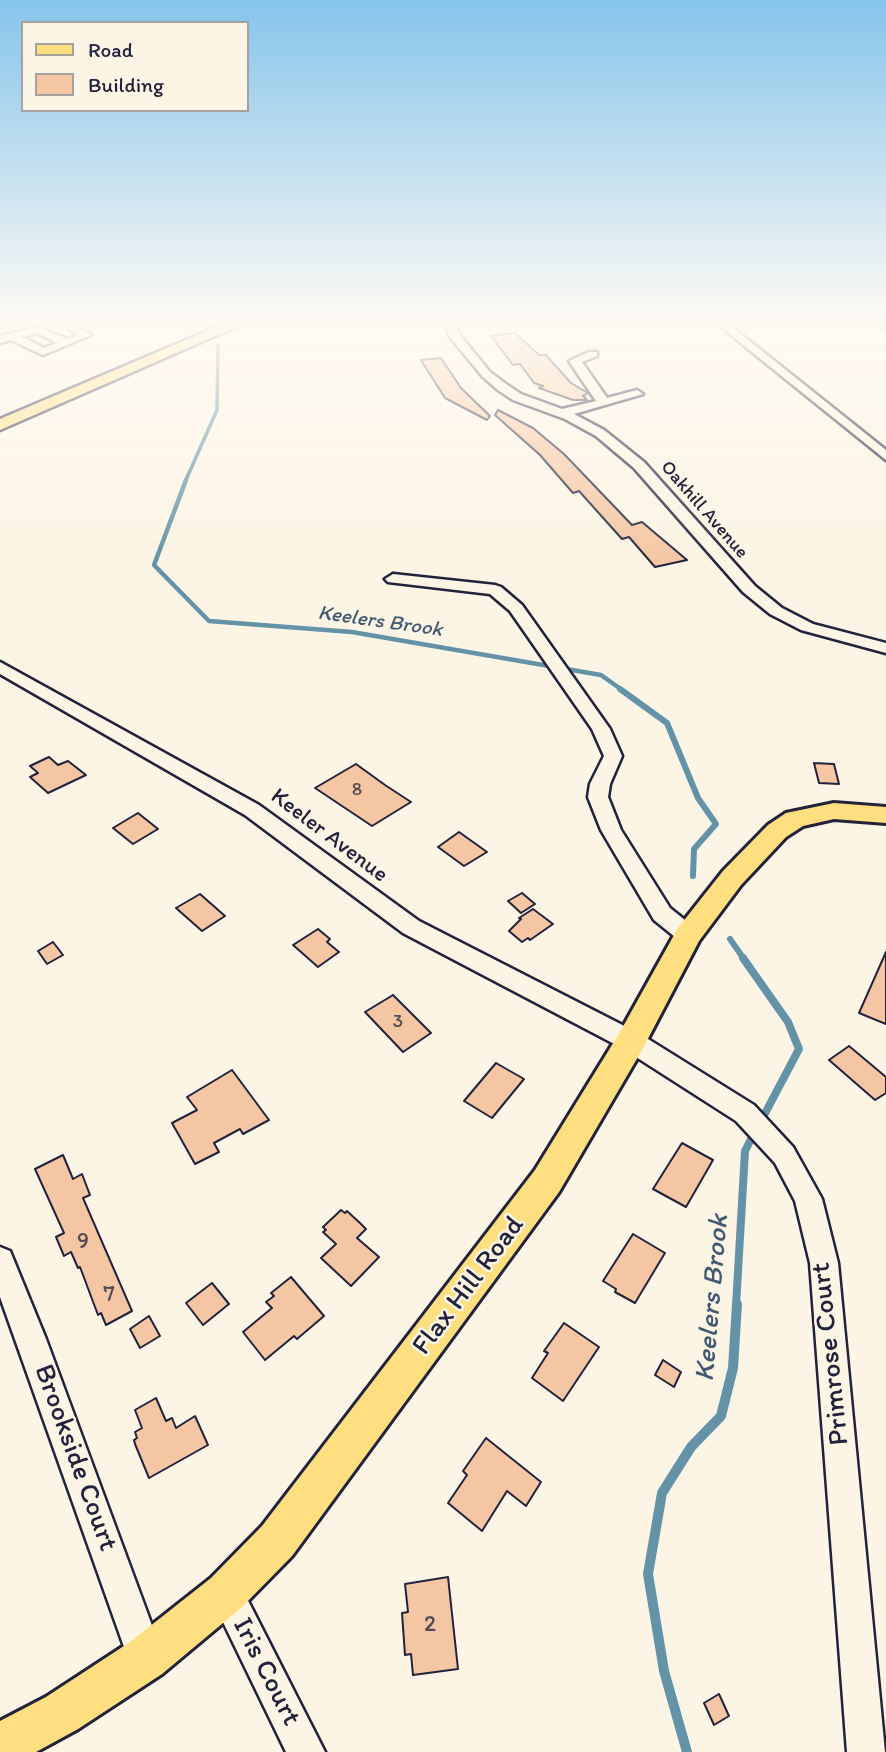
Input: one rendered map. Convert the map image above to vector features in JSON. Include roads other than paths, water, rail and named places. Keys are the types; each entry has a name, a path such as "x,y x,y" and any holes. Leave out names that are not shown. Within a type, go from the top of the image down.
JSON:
{"highway":[{"path":"0,410 22,401"},
{"path":"0,425 56,401"}],"main road":[{"name":"Flax Hill Road","path":"0,1746 62,1713 146,1658 226,1593 277,1541 547,1181 631,1041 688,935 732,878 786,825 806,815 826,812 886,815"}],"street":[{"name":"Oakhill Avenue","path":"528,401 562,413 600,433 639,465 749,589 776,611 807,627 886,648"},
{"path":"562,413 611,401"},
{"path":"817,401 886,456"},
{"path":"393,579 495,590 516,608 601,729 613,756 600,784 598,797 611,830 662,914 688,935"},
{"name":"Keeler Avenue","path":"0,667 252,810 411,927 631,1041"},
{"name":"Primrose Court","path":"631,1041 745,1113 784,1155 808,1199 824,1262 866,1752"},
{"name":"Brookside Court","path":"0,1260 32,1339 146,1658"},
{"name":"Iris Court","path":"226,1593 306,1752"}],"waterway":[{"name":"Keelers Brook","path":"185,482 217,410 217,401"},
{"name":"Keelers Brook","path":"186,480 154,565 209,621 352,632 601,675 622,690"},
{"name":"Keelers Brook","path":"620,689 667,723 698,798 716,824 694,849 693,876"},
{"name":"Keelers Brook","path":"730,939 744,959"},
{"name":"Keelers Brook","path":"743,958 788,1022 799,1049 761,1121"},
{"name":"Keelers Brook","path":"736,1306 745,1151 754,1133"},
{"name":"Keelers Brook","path":"687,1752 664,1671 648,1574 662,1493 691,1447 721,1416 733,1368 737,1304"}]}
